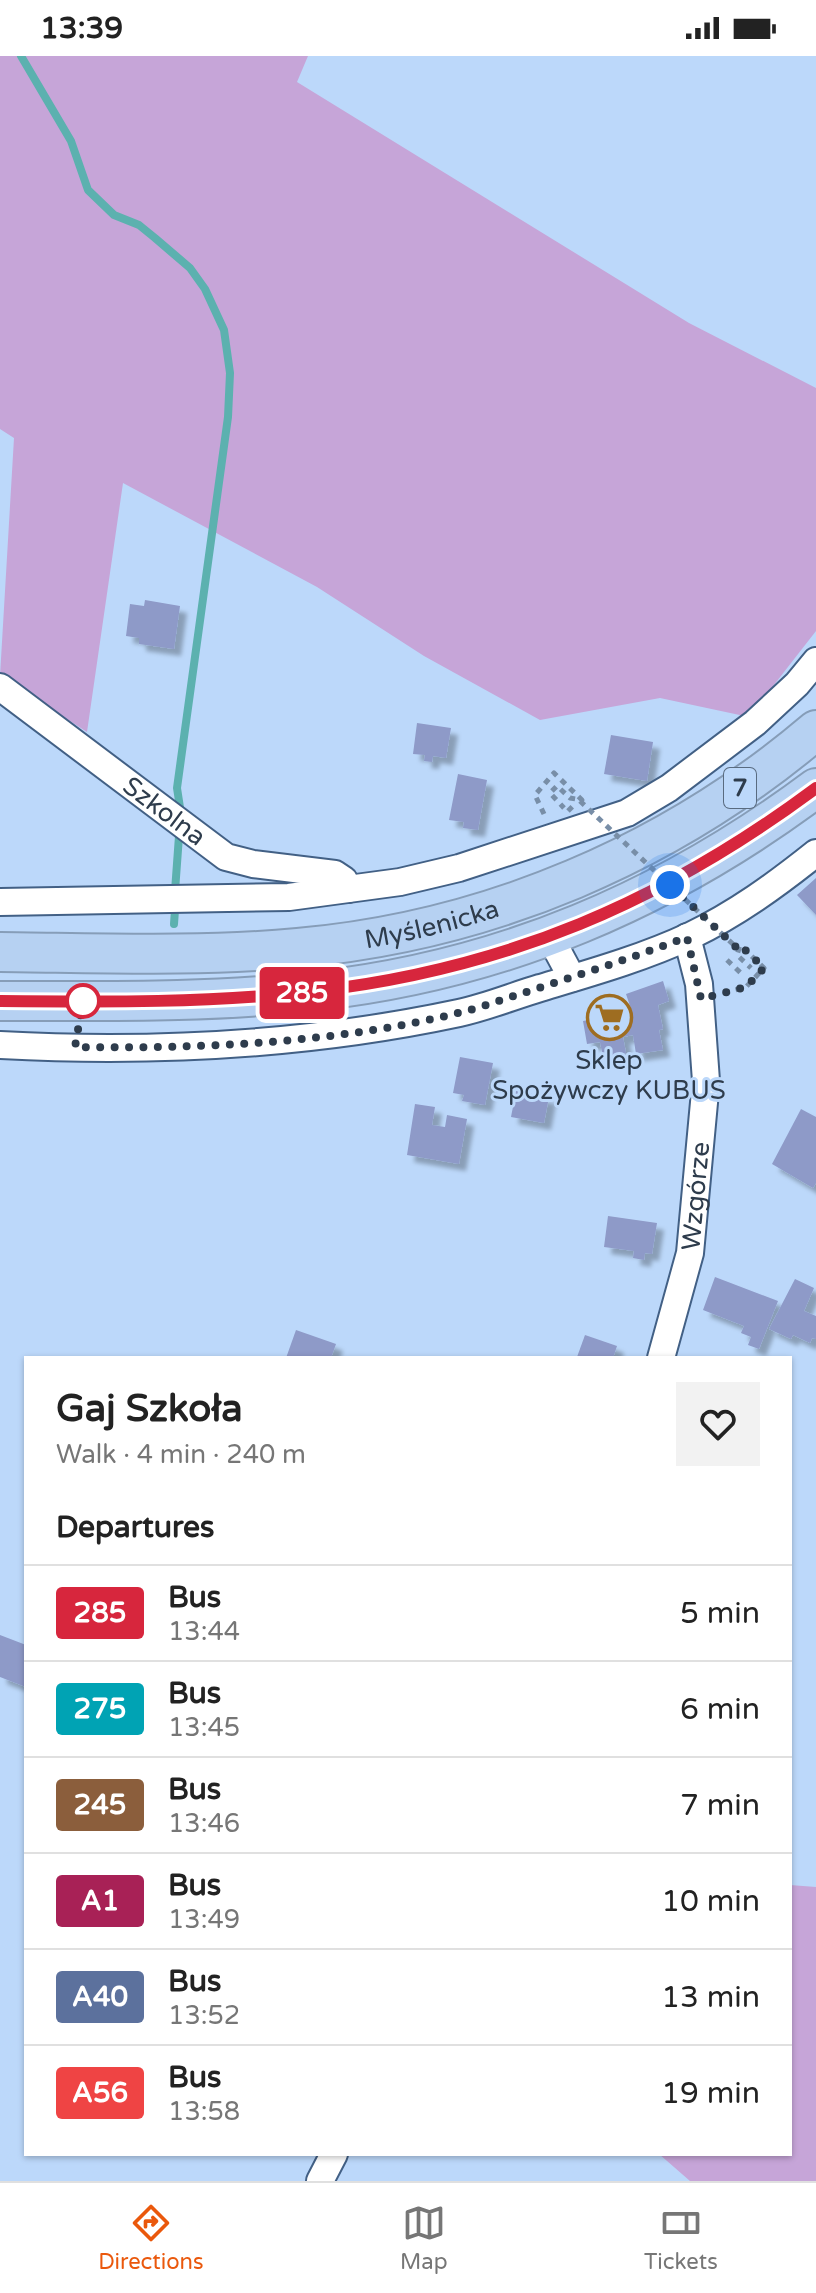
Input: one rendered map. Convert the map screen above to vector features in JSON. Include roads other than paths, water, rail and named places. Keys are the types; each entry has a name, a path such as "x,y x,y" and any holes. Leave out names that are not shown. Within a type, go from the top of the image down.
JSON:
{"highway":[{"name":"Myślenicka","path":"0,952 192,953 300,948 394,934 471,916 567,882 659,839 759,775 816,730"},
{"name":"Myślenicka","path":"0,1001 215,999 317,991 431,972 550,937 620,907 679,878 816,788"}],"street":[{"path":"0,902 289,897 400,882 459,868 627,813 669,788 755,723 797,684 816,661"},
{"name":"Szkolna","path":"0,687 226,857 253,864 335,874 344,880 348,889"},
{"path":"0,1045 137,1048 287,1039 355,1031 463,1012 687,937 771,889 816,853"},
{"path":"550,937 572,978"},
{"name":"Wzgórze","path":"662,1356 690,1253 706,1081 701,999 687,937"},
{"path":"320,2181 333,2156"}],"waterway":[{"path":"21,56 71,141 88,190 114,215 139,225 190,268 205,289 224,330 230,373 228,417 177,788 181,814"},
{"path":"175,891 179,836"},
{"path":"174,924 175,910"}],"place":[{"name":"Sklep Spożywczy KUBUS","path":"609,1017"}]}
